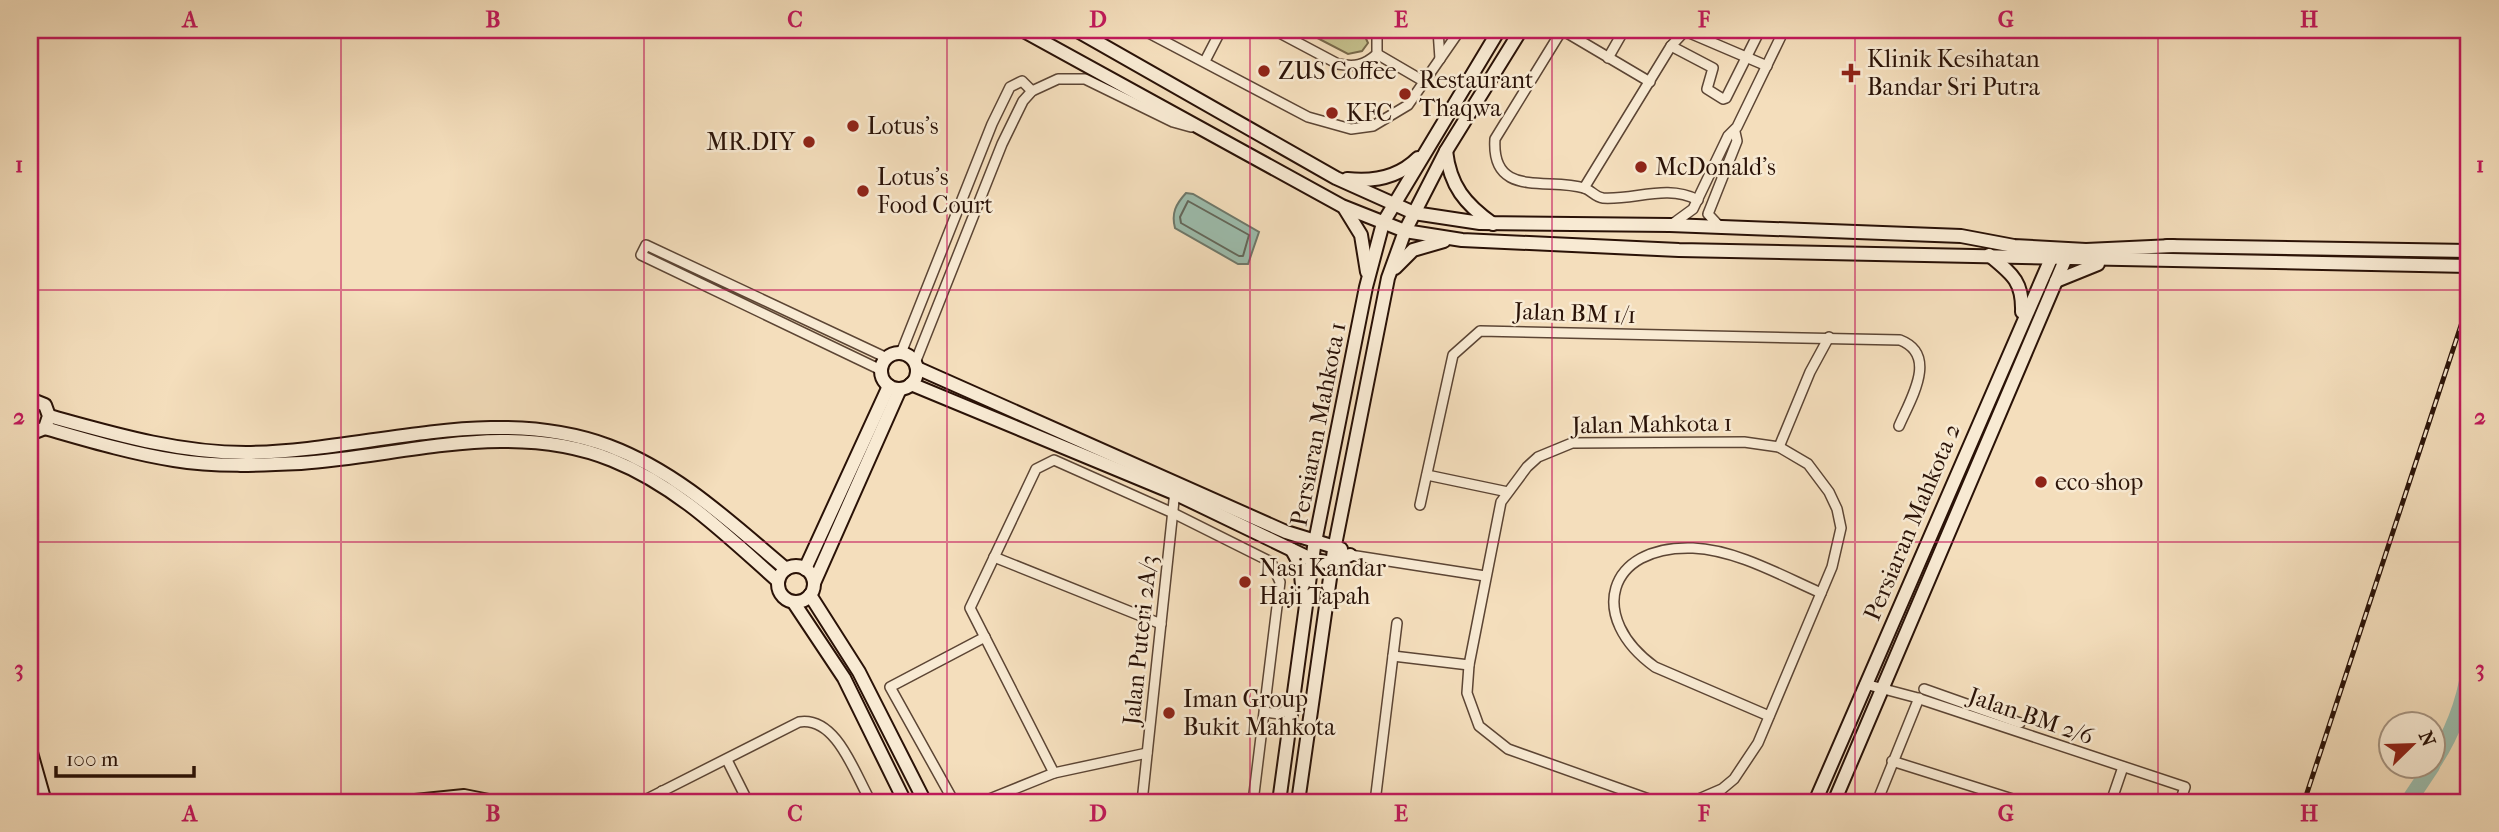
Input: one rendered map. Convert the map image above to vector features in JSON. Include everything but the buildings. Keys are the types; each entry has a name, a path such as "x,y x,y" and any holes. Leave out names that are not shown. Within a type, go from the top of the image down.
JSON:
{"street":[{"path":"1022,30 1199,130 1342,206 1405,231 1462,240"},
{"path":"1076,30 1336,178 1414,213 1493,224 1670,225 2173,246 2469,251"},
{"path":"1143,30 1308,117 1351,129 1373,126 1392,118 1408,106 1460,30"},
{"path":"1205,61 1221,30"},
{"path":"1274,30 1338,64 1359,66 1377,54"},
{"path":"1377,30 1377,54"},
{"path":"1438,30 1440,60"},
{"name":"Persiaran Mahkota 1","path":"1298,802 1336,544 1388,278 1405,231 1446,151 1511,36 1521,30"},
{"path":"1650,82 1562,30 1495,139 1494,154 1500,169 1519,182 1584,188 1599,198 1669,191 1683,193 1698,200"},
{"path":"1608,58 1624,30"},
{"path":"1584,188 1671,46 1685,30 1767,66"},
{"path":"1671,46 1713,68 1707,89 1723,99 1760,30"},
{"path":"1722,229 1708,214 1737,141 1736,131 1784,30"},
{"name":"Persiaran Mahkota 1","path":"1279,802 1312,560 1366,287 1383,223 1496,32"},
{"path":"1377,54 1425,82"},
{"path":"925,802 859,672 812,589 805,569 900,386 916,366 1002,144 1023,101 1032,91 1058,79 1086,79 1172,122 1199,130"},
{"path":"881,370 887,358 901,353 992,124 1010,87 1022,81 1032,91"},
{"path":"1670,225 1687,216 1698,200 1728,136 1736,131"},
{"path":"1336,178 1361,180 1394,174 1412,164 1427,149"},
{"path":"1446,151 1456,191 1466,204 1493,224"},
{"path":"1342,206 1362,234 1366,287"},
{"path":"1984,239 2105,261 2469,267"},
{"path":"1388,278 1403,257 1437,241 1679,250 2049,258 2173,246"},
{"path":"887,358 646,245 641,255 881,370 900,386 1290,533 1336,544 1350,555 1485,576"},
{"path":"1989,255 2011,274 2023,291 2022,320"},
{"name":"Persiaran Mahkota 2","path":"1833,802 2056,281 2062,255"},
{"name":"Persiaran Mahkota 2","path":"1815,802 2049,258"},
{"path":"2056,281 2105,261"},
{"name":"Jalan BM 1/1","path":"1420,505 1453,355 1480,331 1894,339 1911,346 1920,361 1920,377 1899,426"},
{"path":"1779,447 1810,372 1829,337"},
{"path":"901,353 916,366 1176,488 1312,560 1333,563 1350,555"},
{"path":"794,603 812,589 900,386"},
{"path":"30,399 45,405 47,422"},
{"path":"47,422 176,448 246,453 312,449 458,430 536,430 572,436 641,459 678,480 786,569"},
{"path":"31,437 47,422"},
{"path":"47,422 175,460 244,464 302,463 433,445 500,441 574,448 610,459 647,476 682,498 778,581 780,593 794,603 844,678 905,802"},
{"name":"Jalan Mahkota 1","path":"1657,802 1642,801 1508,749 1479,726 1467,693 1469,665 1501,502 1538,457 1572,443 1744,442 1779,447 1808,464 1838,509 1841,528 1839,546 1752,754 1734,779 1722,789 1692,802"},
{"path":"1054,773 970,608 1036,469 1054,460 1173,513 1271,562 1280,582 1253,802"},
{"path":"1427,475 1508,492"},
{"name":"Jalan Puteri 2A/3","path":"1142,802 1176,488"},
{"path":"1290,533 1307,527 1324,501"},
{"path":"1769,716 1656,667 1642,657 1629,645 1614,618 1613,605 1619,581 1631,564 1641,559 1667,550 1695,548 1725,554 1821,593"},
{"path":"1292,550 1300,565 1305,613"},
{"path":"994,557 1161,624"},
{"path":"778,581 786,569 795,566 805,569"},
{"path":"1376,802 1397,624"},
{"path":"954,802 890,687 985,637"},
{"path":"1393,656 1469,665"},
{"name":"Jalan BM 2/6","path":"1864,684 1921,694 2185,787 2180,802"},
{"path":"1877,802 1921,694 2020,723"},
{"path":"1265,712 1280,714 1293,704"},
{"path":"1280,714 1288,739"},
{"path":"641,802 799,722 810,721 832,734 871,802"},
{"path":"30,749 44,802"},
{"path":"982,802 1054,773 1147,753"},
{"path":"727,760 748,802"},
{"path":"1892,761 2022,802"},
{"path":"2111,802 2123,767"},
{"path":"30,792 33,802"},
{"path":"663,792 668,802"},
{"path":"405,802 464,796 494,802"}],"shaded area":[{"path":"1302,30 1362,30 1368,43 1362,51 1348,54"}],"water":[{"path":"1186,193 1193,194 1259,232 1248,264 1238,264 1175,228 1175,209"}],"waterway":[{"path":"2446,741 2464,696 2469,670"},
{"path":"2408,802 2423,780"}],"railway":[{"path":"2304,802 2469,301"}],"place":[{"name":"ZUS Coffee","path":"1264,71"},
{"name":"Klinik Kesihatan Bandar Sri Putra","path":"1851,73"},
{"name":"Restaurant Thaqwa","path":"1405,94"},
{"name":"KFC","path":"1332,113"},
{"name":"Lotus's","path":"853,126"},
{"name":"MR.DIY","path":"809,142"},
{"name":"McDonald's","path":"1641,167"},
{"name":"Lotus's Food Court","path":"863,191"},
{"name":"eco-shop","path":"2041,482"},
{"name":"Nasi Kandar Haji Tapah","path":"1245,582"},
{"name":"Iman Group Bukit Mahkota","path":"1169,713"}]}
